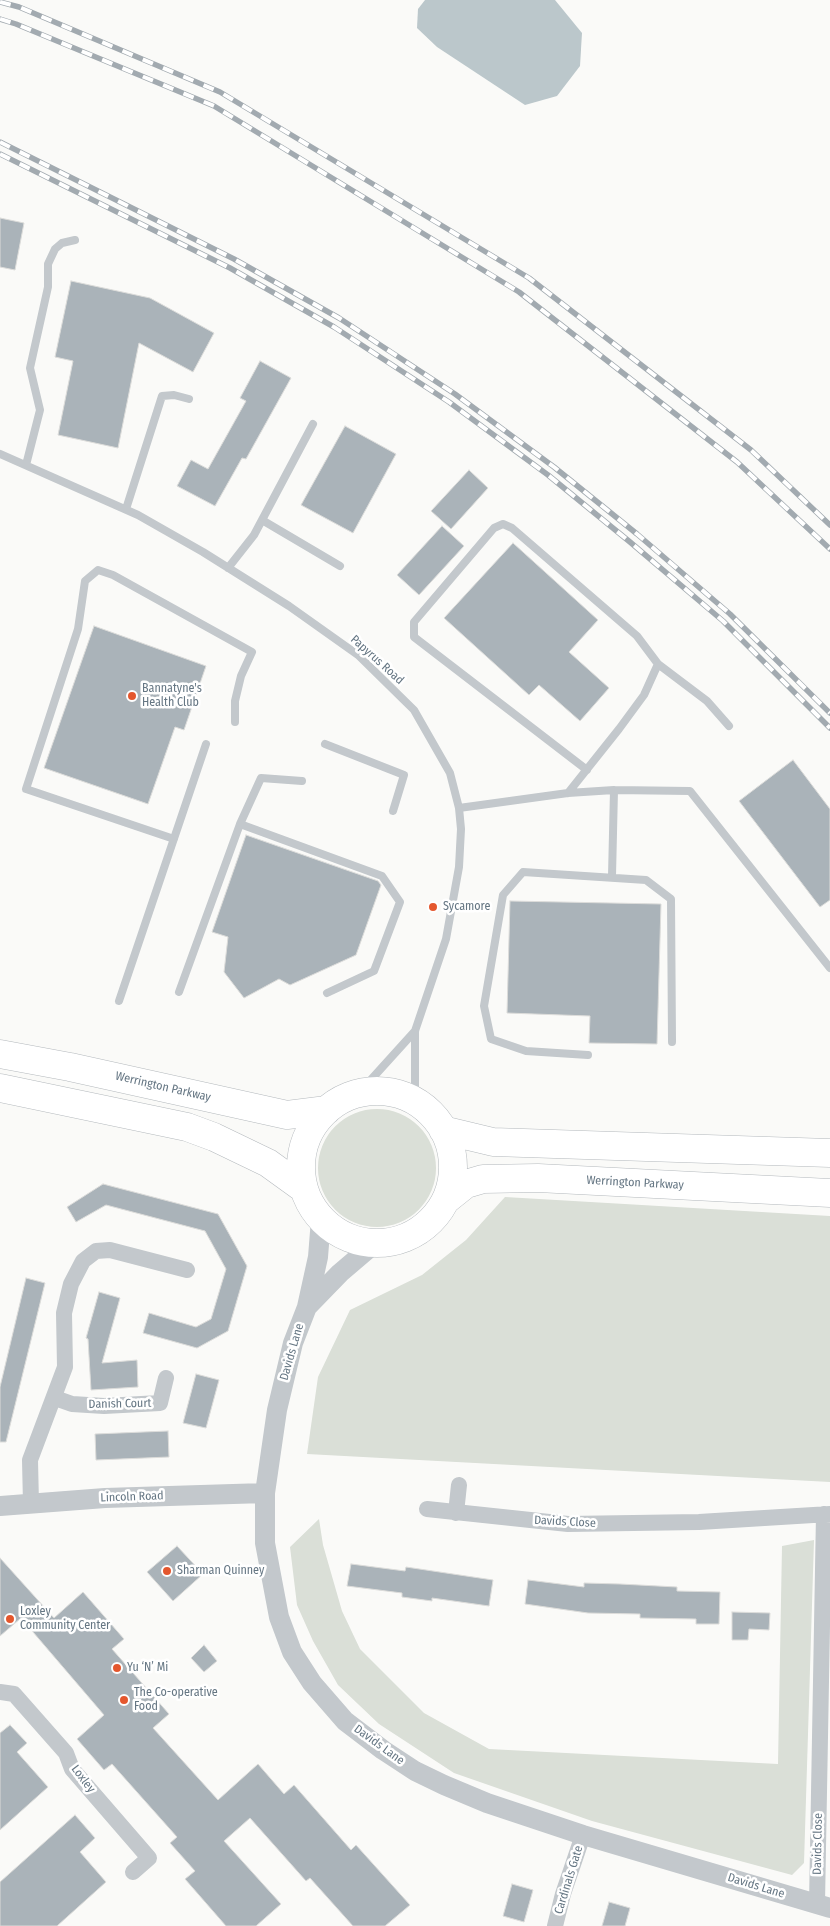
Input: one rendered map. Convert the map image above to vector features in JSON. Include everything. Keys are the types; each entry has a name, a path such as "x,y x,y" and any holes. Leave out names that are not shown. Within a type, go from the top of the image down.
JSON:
{"highway":[{"name":"Werrington Parkway","path":"0,1054 70,1067 287,1115 327,1110"},
{"path":"0,1088 186,1127 214,1137 268,1163 304,1190"},
{"path":"387,1092 415,1101 426,1109 443,1130 450,1147 453,1165 452,1183 446,1200 434,1219 416,1233 396,1241 374,1244 354,1240 342,1235 320,1219 310,1205 304,1190 300,1168 304,1146 313,1126 327,1110 342,1100 358,1094 387,1092"},
{"path":"443,1130 493,1142 830,1153"},
{"name":"Werrington Parkway","path":"446,1200 466,1184 483,1179 538,1178 830,1193"}],"street":[{"name":"Davids Lane","path":"320,1219 318,1257 307,1307 293,1343 277,1410 265,1493 265,1543 279,1617 292,1652 312,1683 345,1720 383,1750 422,1775 486,1803 583,1835 823,1906"},
{"name":"Davids Lane","path":"307,1307 340,1273 374,1244"},
{"path":"31,1504 30,1460 39,1431 55,1398 65,1367 64,1313 71,1284 83,1260 96,1251 110,1250 187,1270"},
{"name":"Danish Court","path":"55,1398 72,1404 104,1406 160,1403 166,1378"},
{"path":"456,1513 459,1485"},
{"name":"Lincoln Road","path":"0,1506 105,1498 265,1493"},
{"name":"Davids Close","path":"427,1509 568,1524 699,1522 827,1514 823,1906"},
{"name":"Loxley","path":"0,1692 14,1694 66,1753 72,1769 149,1858 133,1872"},
{"name":"Cardinals Gate","path":"555,1926 563,1894 583,1835"}],"lane":[{"path":"26,465 40,410 30,368 48,287 48,264 50,256 62,243 75,240"},
{"path":"126,509 162,396 174,395 189,399"},
{"path":"228,568 254,535 313,424"},
{"name":"Papyrus Road","path":"0,454 126,509 228,568 289,606 358,655 414,710 450,773 459,808 459,867 446,939 415,1031 415,1101"},
{"path":"262,520 340,566"},
{"path":"586,770 414,637 414,622 494,528 503,524 512,528 637,636 658,664 707,701 730,726"},
{"path":"174,839 26,789 78,629 85,581 98,570 113,575 252,652 241,676 235,701 234,722"},
{"path":"568,793 644,695 658,664"},
{"path":"119,1001 206,744"},
{"path":"325,744 404,775 393,811"},
{"path":"179,992 240,824 261,778 302,781"},
{"path":"459,808 568,793 614,790 690,791 830,968"},
{"path":"612,876 614,790"},
{"path":"240,824 382,876 400,902 374,971 327,993"},
{"path":"588,1055 526,1051 491,1039 484,1006 503,895 523,872 612,876 646,880 672,898 672,1042"},
{"name":"Papyrus Road","path":"358,1094 415,1031"}],"shaded area":[{"path":"425,0 555,0 582,33 580,66 557,96 525,105 437,47 417,28 418,9"},
{"path":"377,1109 400,1113 419,1126 432,1145 436,1168 432,1191 419,1210 400,1223 377,1227 354,1223 335,1210 322,1191 318,1168 322,1145 335,1126 354,1113"},
{"path":"505,1197 830,1216 830,1482 307,1454 318,1377 350,1310 422,1275 466,1240"},
{"path":"319,1519 323,1545 342,1611 360,1649 424,1713 489,1749 778,1764 782,1546 814,1540 804,1863 792,1875 592,1821 454,1773 379,1724 338,1685 313,1641 297,1605 290,1547"}],"building":[{"path":"0,218 24,223 15,270 0,267"},
{"path":"71,281 150,298 214,333 193,372 139,343 118,448 58,435 73,361 55,357"},
{"path":"260,361 291,378 246,459 242,458 215,506 177,486 191,460 208,469 246,401 240,398"},
{"path":"345,426 396,454 353,533 301,505"},
{"path":"469,470 488,488 451,529 431,511"},
{"path":"442,526 464,546 419,595 397,575"},
{"path":"513,543 598,620 569,652 609,688 580,721 539,685 529,695 444,618"},
{"name":"Bannatyne's Health Club","path":"94,626 206,666 184,730 175,727 148,804 44,768"},
{"path":"793,760 830,809 830,900 820,907 739,801"},
{"path":"246,835 378,881 381,885 356,955 290,985 279,979 244,998 224,972 228,937 212,932"},
{"path":"510,901 661,904 657,1044 589,1043 590,1016 507,1013"},
{"path":"103,1184 218,1214 247,1266 228,1331 197,1348 143,1333 149,1313 196,1327 211,1319 226,1269 205,1231 106,1205 76,1222 67,1207"},
{"path":"26,1278 45,1283 6,1442 0,1442 0,1387"},
{"path":"99,1292 120,1298 102,1363 137,1360 138,1387 91,1390 88,1339 86,1338"},
{"path":"196,1374 219,1380 206,1428 183,1423"},
{"path":"168,1431 169,1457 96,1460 95,1434"},
{"path":"177,1546 203,1574 173,1601 147,1572"},
{"path":"0,1558 54,1618 83,1592 124,1639 112,1649 169,1714 153,1728 218,1800 258,1764 284,1794 294,1785 351,1850 356,1845 410,1905 385,1926 353,1926 310,1878 306,1881 250,1818 224,1841 281,1904 256,1926 226,1926 185,1879 195,1871 170,1843 177,1837 112,1764 104,1770 77,1739 104,1715 21,1618 0,1636"},
{"path":"351,1564 405,1571 406,1567 493,1580 489,1606 432,1598 432,1601 402,1597 402,1593 347,1586"},
{"path":"528,1580 584,1587 584,1583 620,1584 677,1587 677,1591 720,1592 719,1624 696,1624 696,1619 640,1618 640,1614 588,1613 525,1604"},
{"path":"732,1612 770,1613 769,1630 749,1629 748,1640 732,1640"},
{"path":"204,1645 217,1661 204,1672 191,1658"},
{"path":"10,1725 27,1743 17,1752 48,1787 0,1830 0,1733"},
{"path":"75,1815 95,1838 80,1852 106,1882 57,1926 0,1926 0,1882"},
{"path":"512,1884 533,1890 524,1922 503,1916"},
{"path":"609,1902 630,1908 625,1926 602,1926"}],"railway":[{"path":"0,2 19,7 220,92 529,278 751,450 830,525"},
{"path":"0,19 214,106 519,292 737,462 830,549"},
{"path":"0,142 234,259 339,318 455,394 554,467 637,534 730,614 830,713"},
{"path":"0,154 230,268 334,327 449,402 548,475 723,621 830,728"}],"place":[{"name":"Bannatyne's Health Club","path":"132,696"},
{"name":"Sycamore","path":"433,907"},
{"name":"Sharman Quinney","path":"167,1571"},
{"name":"Loxley Community Center","path":"10,1619"},
{"name":"Yu ‘N’ Mi","path":"117,1668"},
{"name":"The Co-operative Food","path":"124,1700"}]}
